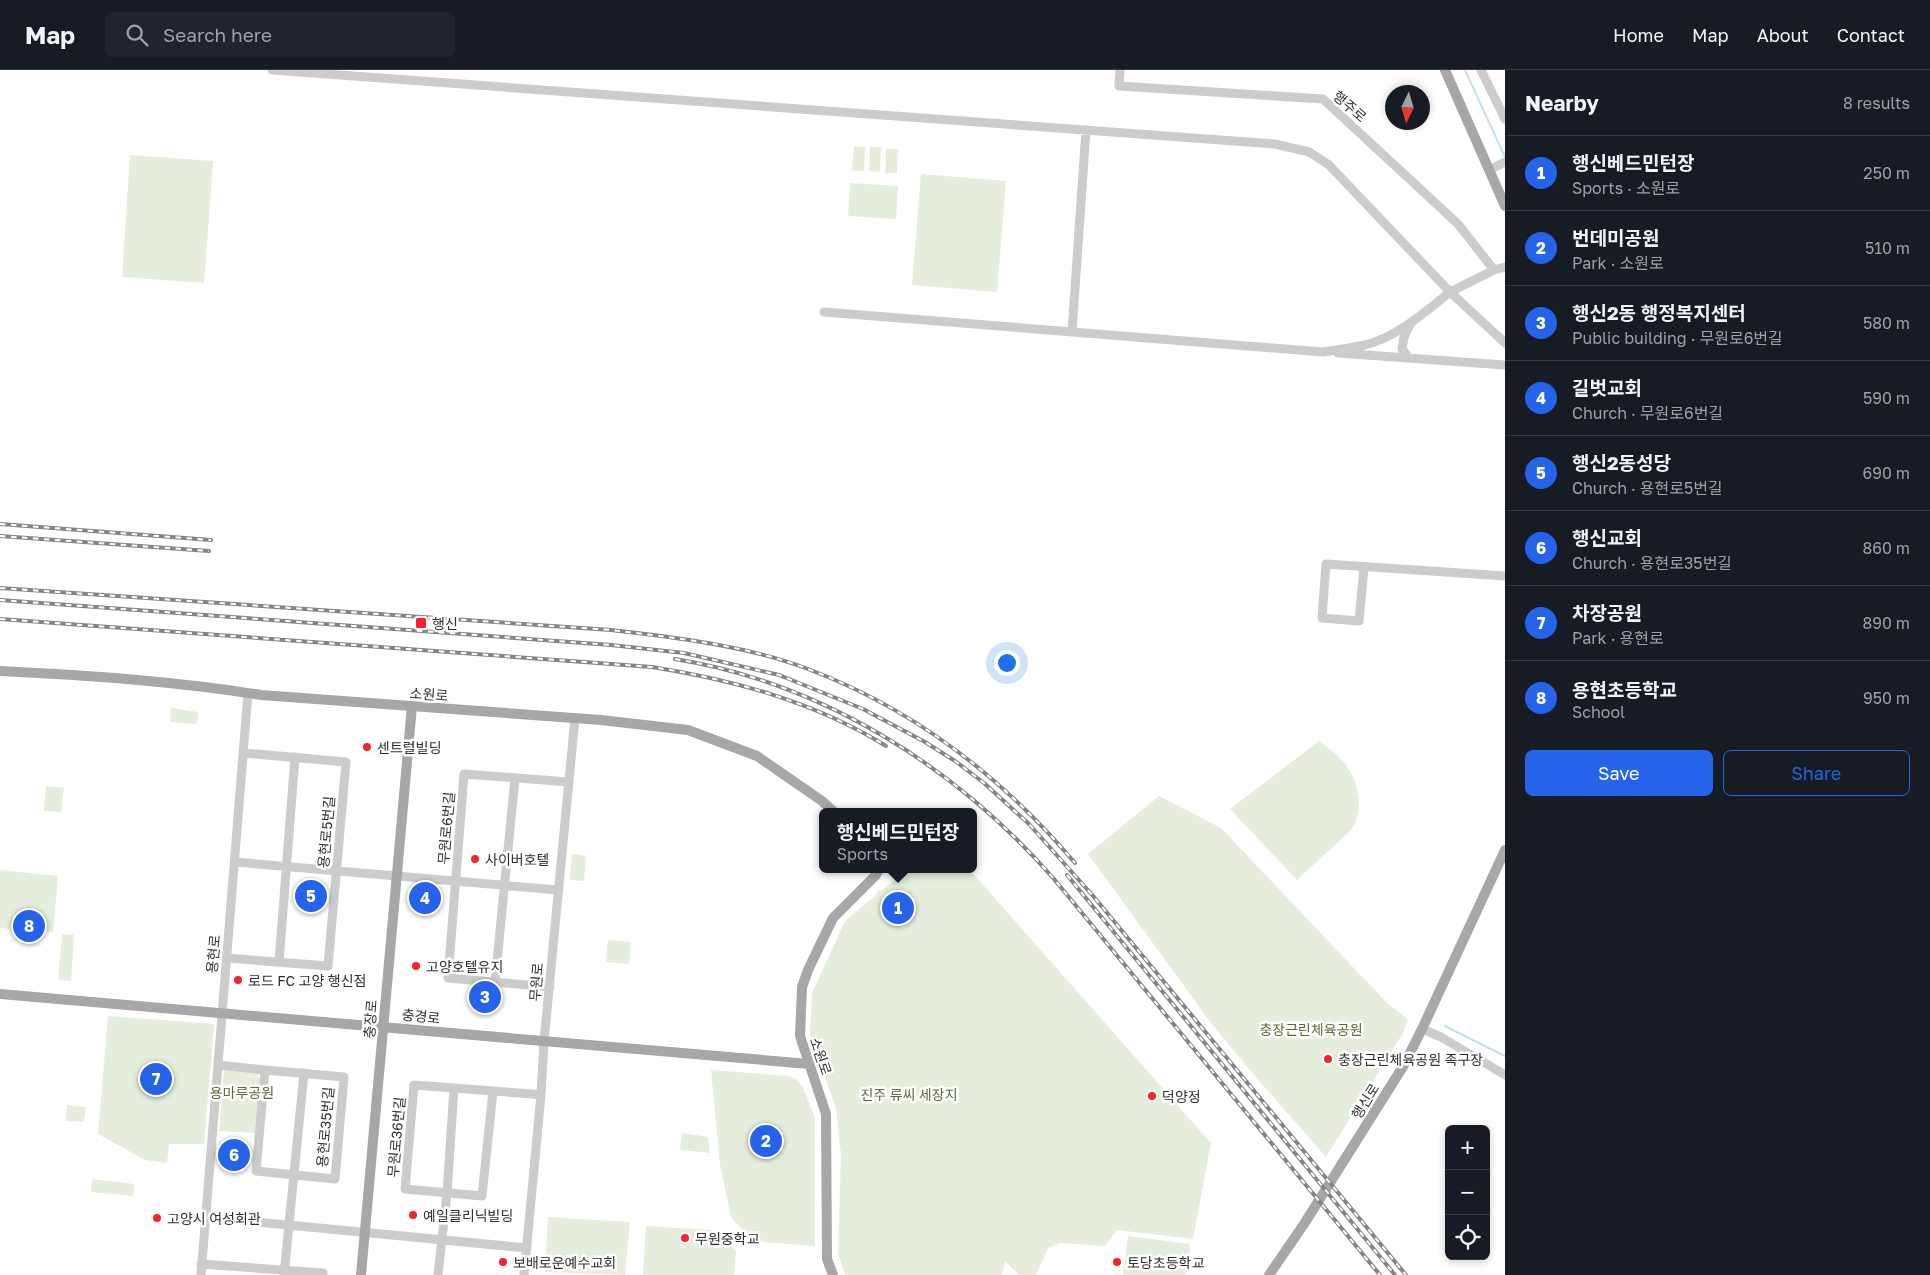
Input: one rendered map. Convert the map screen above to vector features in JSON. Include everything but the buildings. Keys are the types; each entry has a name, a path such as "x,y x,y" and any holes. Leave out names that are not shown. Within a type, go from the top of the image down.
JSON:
{"main road":[{"path":"1445,70 1497,166 1505,206"},
{"name":"소원로","path":"0,671 96,676 232,689 248,693 575,718 688,730 757,756 830,808"},
{"name":"충장로","path":"361,1275 412,706"},
{"name":"행신로","path":"1268,1275 1304,1224 1404,1065 1505,850"},
{"name":"소원로","path":"833,1275 827,1259 826,1114 800,1036 802,986 833,918 877,873"},
{"name":"충경로","path":"0,994 809,1064"}],"street":[{"path":"272,70 845,114 1274,144 1309,152 1329,165 1450,292 1505,343"},
{"name":"행주로","path":"1120,70 1119,86 1322,100 1458,224 1494,270"},
{"path":"1481,70 1505,119"},
{"path":"1072,332 1086,130"},
{"path":"1323,352 1366,345 1412,322 1450,292 1505,266"},
{"path":"824,312 1505,365"},
{"path":"1409,358 1402,349 1404,337 1412,322"},
{"path":"1364,567 1359,621 1322,618 1326,564 1505,576"},
{"name":"용현로","path":"200,1275 248,693"},
{"name":"무원로","path":"524,1275 575,718"},
{"name":"용현로5번길","path":"226,958 328,966 346,762 244,753"},
{"path":"279,962 295,757"},
{"name":"무원로6번길","path":"550,987 448,978 464,774 569,782"},
{"path":"495,982 515,778"},
{"path":"235,862 558,890"},
{"path":"1422,1030 1440,1037 1505,1075"},
{"name":"용현로35번길","path":"218,1065 344,1077 334,1179 256,1171 266,1070"},
{"name":"용현로35번길","path":"284,1272 304,1073"},
{"name":"무원로36번길","path":"493,1091 482,1196 406,1189 414,1085 493,1091 540,1095"},
{"path":"438,1275 454,1088"},
{"path":"205,1217 527,1248"},
{"path":"202,1264 241,1271 323,1273 322,1275"}],"green space":[{"path":"854,146 865,147 864,171 852,170"},
{"path":"870,147 881,147 880,172 869,171"},
{"path":"886,149 898,149 897,173 885,173"},
{"path":"130,155 213,161 204,283 122,277"},
{"path":"921,174 1006,181 997,292 912,285"},
{"path":"850,183 898,186 896,219 848,216"},
{"path":"171,708 198,712 197,724 170,722"},
{"path":"1319,741 1340,758 1352,774 1358,793 1358,813 1350,831 1297,880 1230,809"},
{"path":"46,786 64,788 61,812 44,811"},
{"name":"충장근린체육공원","path":"1159,796 1221,828 1387,1003 1408,1019 1403,1033 1326,1157 1211,1023 1088,854"},
{"path":"572,854 586,856 584,881 570,880"},
{"path":"0,870 58,876 53,932 0,928"},
{"name":"진주 류씨 세장지","path":"904,873 973,873 1211,1143 1193,1239 1117,1230 1105,1246 1060,1243 1048,1248 1036,1275 1019,1275 1005,1261 1002,1275 845,1275 838,1253 841,1155 836,1108 810,1035 812,993 845,921 876,895 878,890 881,891"},
{"path":"62,934 74,935 71,981 58,980"},
{"path":"608,940 631,942 629,964 606,962"},
{"path":"108,1016 214,1024 204,1144 169,1144 167,1163 145,1160 98,1134"},
{"name":"용마루공원","path":"224,1069 257,1072 262,1085 256,1133 219,1131"},
{"path":"711,1070 789,1076 797,1080 802,1086 815,1117 815,1246 752,1241 731,1217 720,1165"},
{"path":"67,1105 86,1107 84,1122 66,1121"},
{"path":"682,1133 708,1137 710,1153 680,1150"},
{"path":"92,1179 134,1184 133,1196 91,1192"},
{"path":"548,1217 630,1222 625,1275 545,1272"},
{"name":"무원중학교","path":"646,1226 711,1230 736,1251 734,1275 643,1275"},
{"path":"1128,1236 1190,1244 1190,1268 1184,1275 1123,1275"}],"waterway":[{"path":"1465,70 1505,157"},
{"path":"1445,1026 1505,1056"}],"railway":[{"path":"0,524 211,540"},
{"path":"0,536 209,551"},
{"path":"0,588 611,630 711,644 760,654 808,669 847,685 920,725 986,774 1017,802 1075,863"},
{"path":"0,600 611,645 684,653 779,675 863,709 925,742 955,761 984,783 1029,824 1094,897 1406,1275"},
{"path":"0,619 652,667 683,672 773,695 831,717 886,746"},
{"path":"675,659 730,671 783,688 834,710 883,736 930,766 974,801 1016,838 1054,879 1380,1275"},
{"path":"1067,875 1395,1275"}],"place":[{"name":"행신","path":"421,623"},
{"name":"센트럴빌딩","path":"367,747"},
{"name":"사이버호텔","path":"475,859"},
{"name":"행신2동성당","path":"311,896"},
{"name":"길벗교회","path":"425,898"},
{"name":"행신베드민턴장","path":"898,908"},
{"name":"용현초등학교","path":"29,926"},
{"name":"고양호텔유지","path":"416,966"},
{"name":"로드 FC 고양 행신점","path":"238,980"},
{"name":"행신2동 행정복지센터","path":"485,997"},
{"name":"충장근린체육공원 족구장","path":"1328,1059"},
{"name":"차장공원","path":"156,1079"},
{"name":"덕양정","path":"1152,1096"},
{"name":"번데미공원","path":"766,1141"},
{"name":"행신교회","path":"234,1155"},
{"name":"예일클리닉빌딩","path":"413,1215"},
{"name":"고양시 여성회관","path":"157,1218"},
{"name":"무원중학교","path":"685,1238"},
{"name":"보배로운예수교회","path":"503,1262"},
{"name":"토당초등학교","path":"1117,1262"}]}
